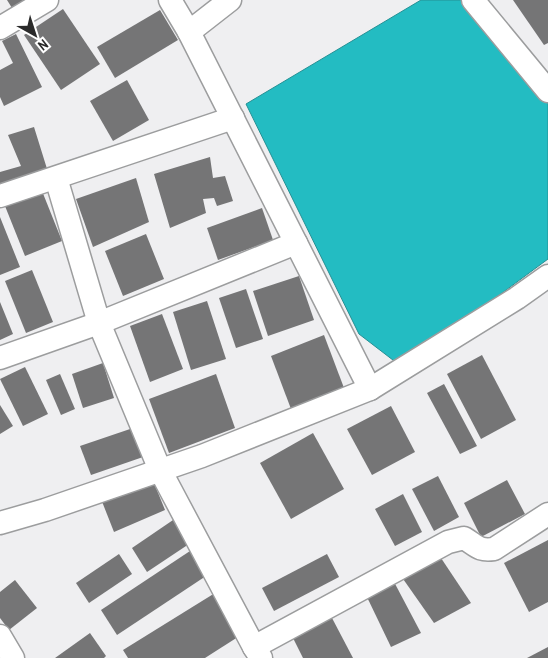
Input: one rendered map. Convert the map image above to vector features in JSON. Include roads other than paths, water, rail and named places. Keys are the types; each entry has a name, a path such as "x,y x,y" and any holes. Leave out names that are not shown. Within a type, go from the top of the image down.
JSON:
{"street":[{"path":"0,28 47,0"},
{"path":"170,0 189,32 370,389"},
{"path":"189,32 230,0"},
{"path":"473,0 544,77"},
{"path":"0,196 233,118"},
{"path":"56,178 99,323 160,470 258,653 448,542 464,538 484,550 494,549 548,514"},
{"path":"0,358 99,323 296,243"},
{"path":"0,524 202,456 370,389 517,298 548,276"},
{"path":"0,636 13,658"}],"water":[{"path":"421,0 478,0 548,103 548,259 402,367 359,334 246,104"}]}
